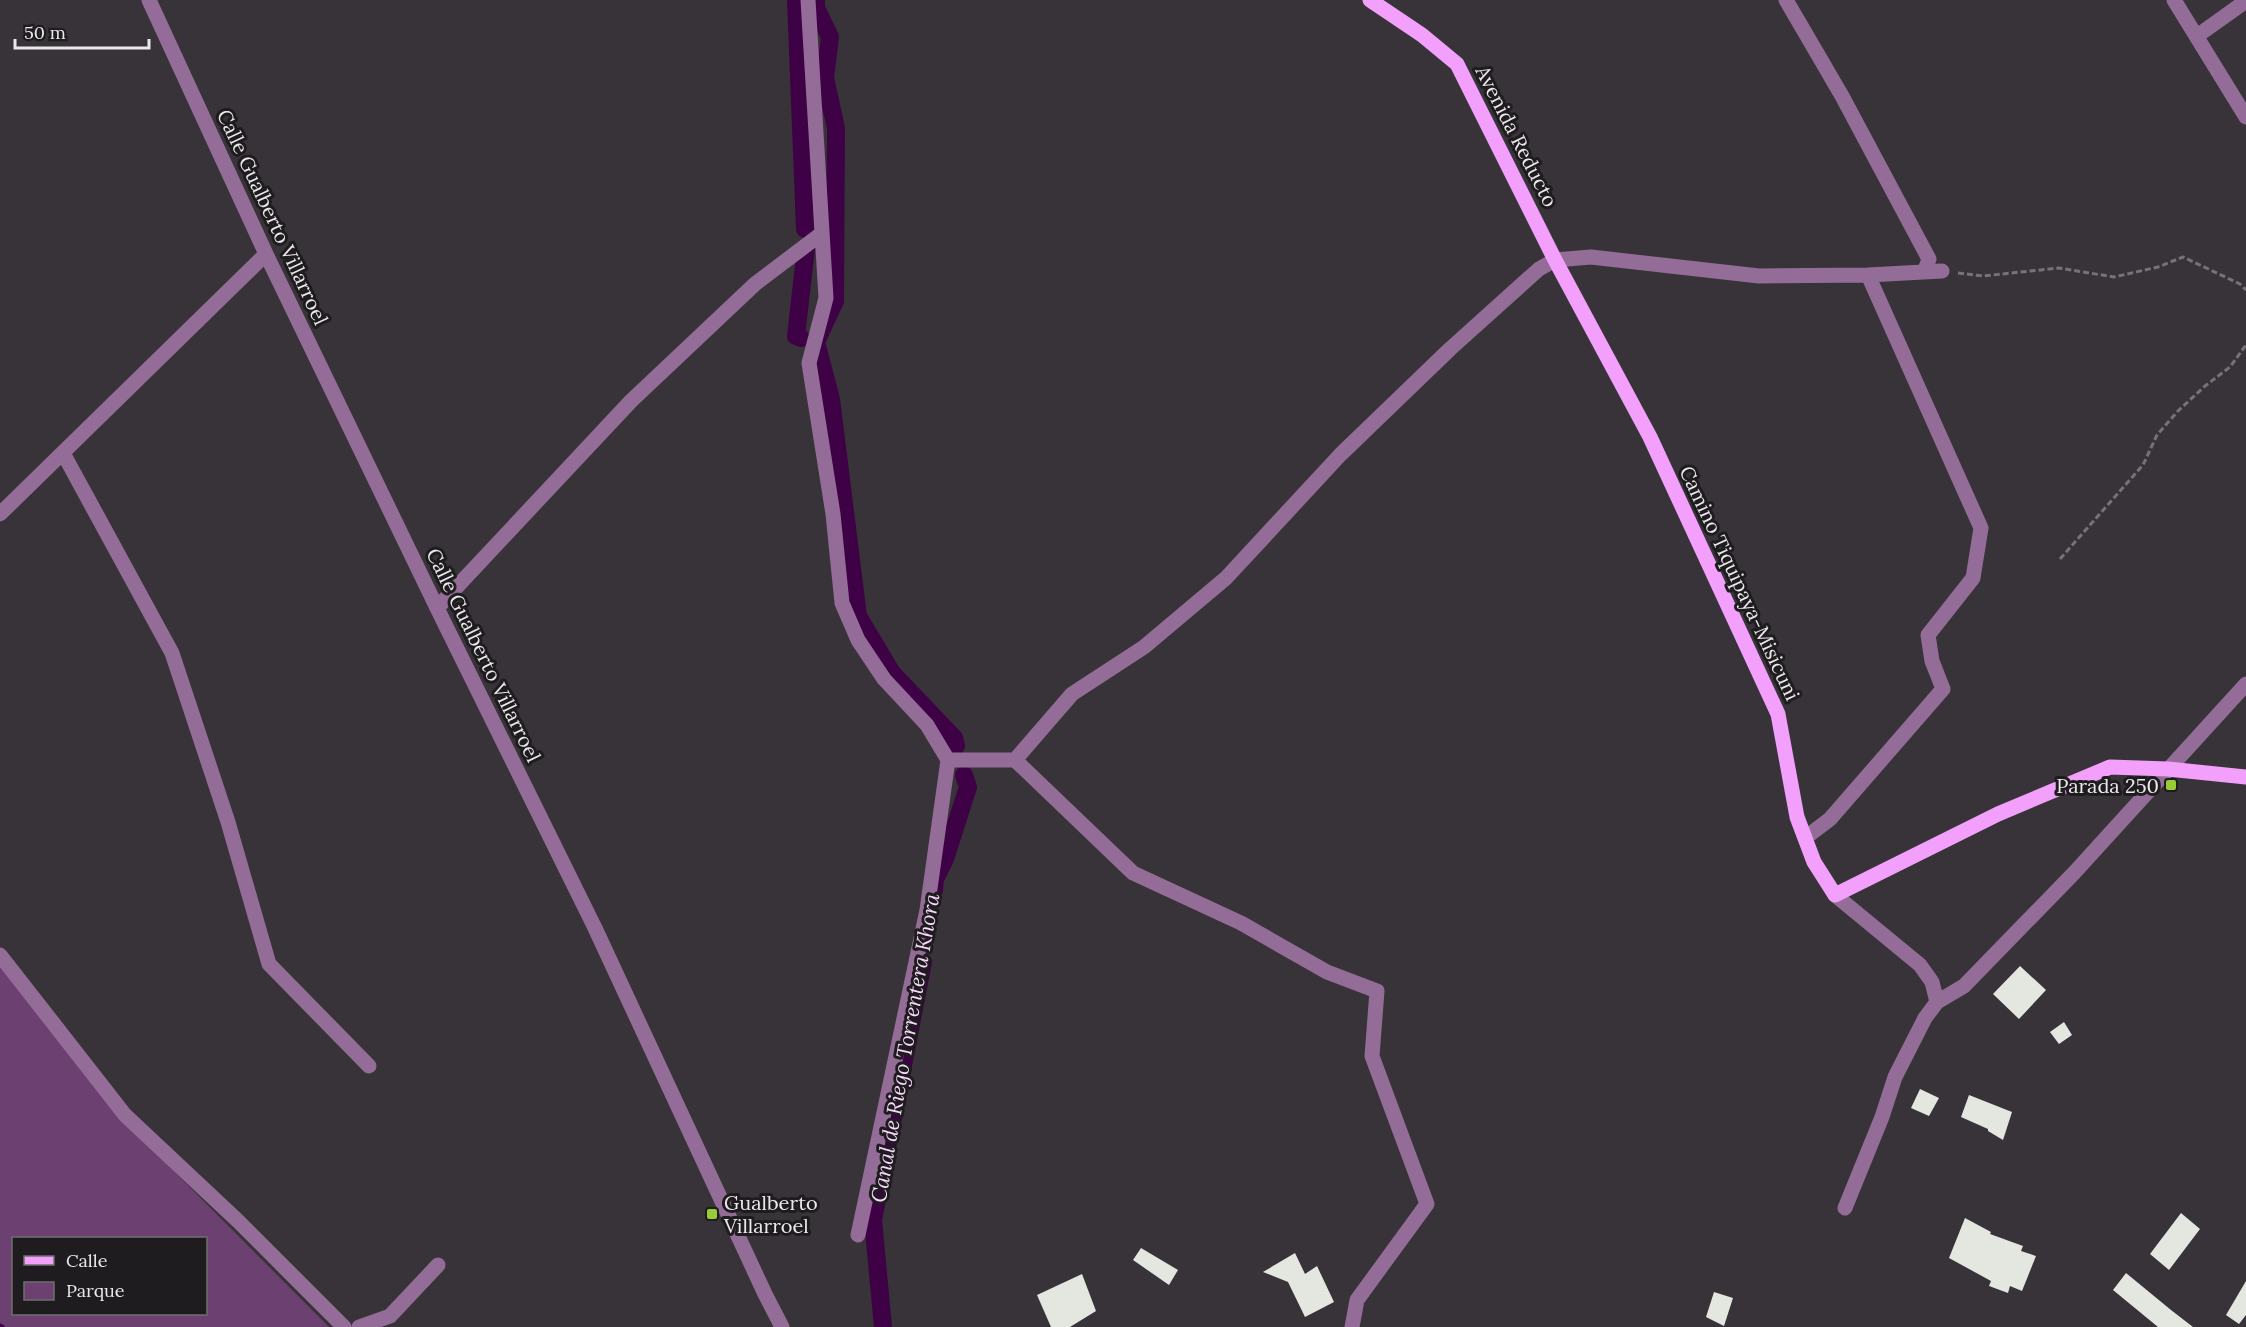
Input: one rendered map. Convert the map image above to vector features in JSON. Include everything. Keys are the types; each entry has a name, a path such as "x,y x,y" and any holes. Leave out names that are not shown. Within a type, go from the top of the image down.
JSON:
{"main road":[{"name":"Avenida Reducto","path":"1370,0 1422,35 1457,64 1556,260"},
{"name":"Camino Tiquipaya-Misicuni","path":"1556,260 1650,437 1778,714 1797,817 1814,862 1835,895"},
{"path":"1835,895 1998,813 2110,767 2168,769 2246,777"}],"street":[{"name":"Calle Gualberto Villarroel","path":"149,0 266,254 436,608 596,928 782,1327"},
{"path":"808,0 826,298 809,363 833,514 842,603 858,640 884,680 927,725 948,760 927,910 858,1235"},
{"path":"1786,0 1842,96 1929,259 1925,270"},
{"path":"2174,0 2246,117"},
{"path":"2197,36 2246,1"},
{"path":"436,608 631,401 755,284 821,234"},
{"path":"0,514 266,254"},
{"path":"1015,760 1072,694 1144,647 1227,578 1340,455 1450,349 1539,269 1556,260 1591,257 1760,276 1868,275 1925,270 1942,271"},
{"path":"1805,838 1830,819 1943,689 1932,661 1928,635 1973,578 1981,528 1868,275"},
{"path":"63,453 172,653 228,822 268,964 369,1066"},
{"path":"1845,1208 1882,1117 1895,1077 1925,1018 1937,1002 1964,986 2074,873 2246,684"},
{"path":"948,760 1015,760 1133,873 1241,923 1327,972 1377,991 1372,1056 1427,1204 1357,1300 1352,1327"},
{"path":"1835,895 1920,965 1932,982 1937,1002"},
{"path":"0,956 125,1115 238,1221 344,1327"},
{"path":"359,1327 390,1316 438,1265"}],"path":[{"path":"1942,271 1983,276 2059,268 2115,277 2158,267 2183,257 2240,284 2246,290"},
{"path":"2060,559 2143,465 2157,435 2205,386 2230,368 2246,345"}],"green space":[{"path":"0,964 122,1119 329,1327 0,1327"}],"building":[{"path":"2020,966 2046,990 2019,1019 1993,994"},
{"path":"2064,1022 2072,1035 2059,1044 2050,1032"},
{"path":"1920,1089 1939,1098 1929,1116 1911,1108"},
{"path":"1969,1095 2012,1112 2003,1140 1988,1129 1961,1117"},
{"path":"2181,1213 2200,1229 2169,1270 2150,1254"},
{"path":"1965,1218 1991,1232 1990,1234 2023,1246 2021,1251 2036,1256 2022,1291 2010,1286 2008,1293 1989,1286 1991,1281 1949,1258"},
{"path":"1141,1248 1178,1270 1169,1285 1133,1260"},
{"path":"1295,1253 1305,1274 1317,1266 1334,1302 1305,1317 1288,1282 1263,1272"},
{"path":"2126,1273 2193,1327 2158,1327 2113,1290"},
{"path":"1082,1274 1096,1311 1070,1327 1051,1327 1037,1295"},
{"path":"2246,1281 2246,1315 2239,1324 2226,1315"},
{"path":"1714,1292 1733,1298 1724,1326 1706,1317"}],"waterway":[{"name":"Canal de Riego Torrentera Khora","path":"796,0 805,229"},
{"name":"Canal de Riego Torrentera Khora","path":"816,0 816,8 830,37 825,78 836,128 835,301 816,342 831,399 858,616 892,673 954,738 956,746"},
{"name":"Canal de Riego Torrentera Khora","path":"801,338 796,336 806,248"},
{"name":"Canal de Riego Torrentera Khora","path":"934,890 935,879 945,859 968,787 964,775"},
{"name":"Canal de Riego Torrentera Khora","path":"883,1327 873,1220 923,962"}],"place":[{"name":"Parada 250","path":"2171,785"},
{"name":"Gualberto Villarroel","path":"712,1214"}]}
